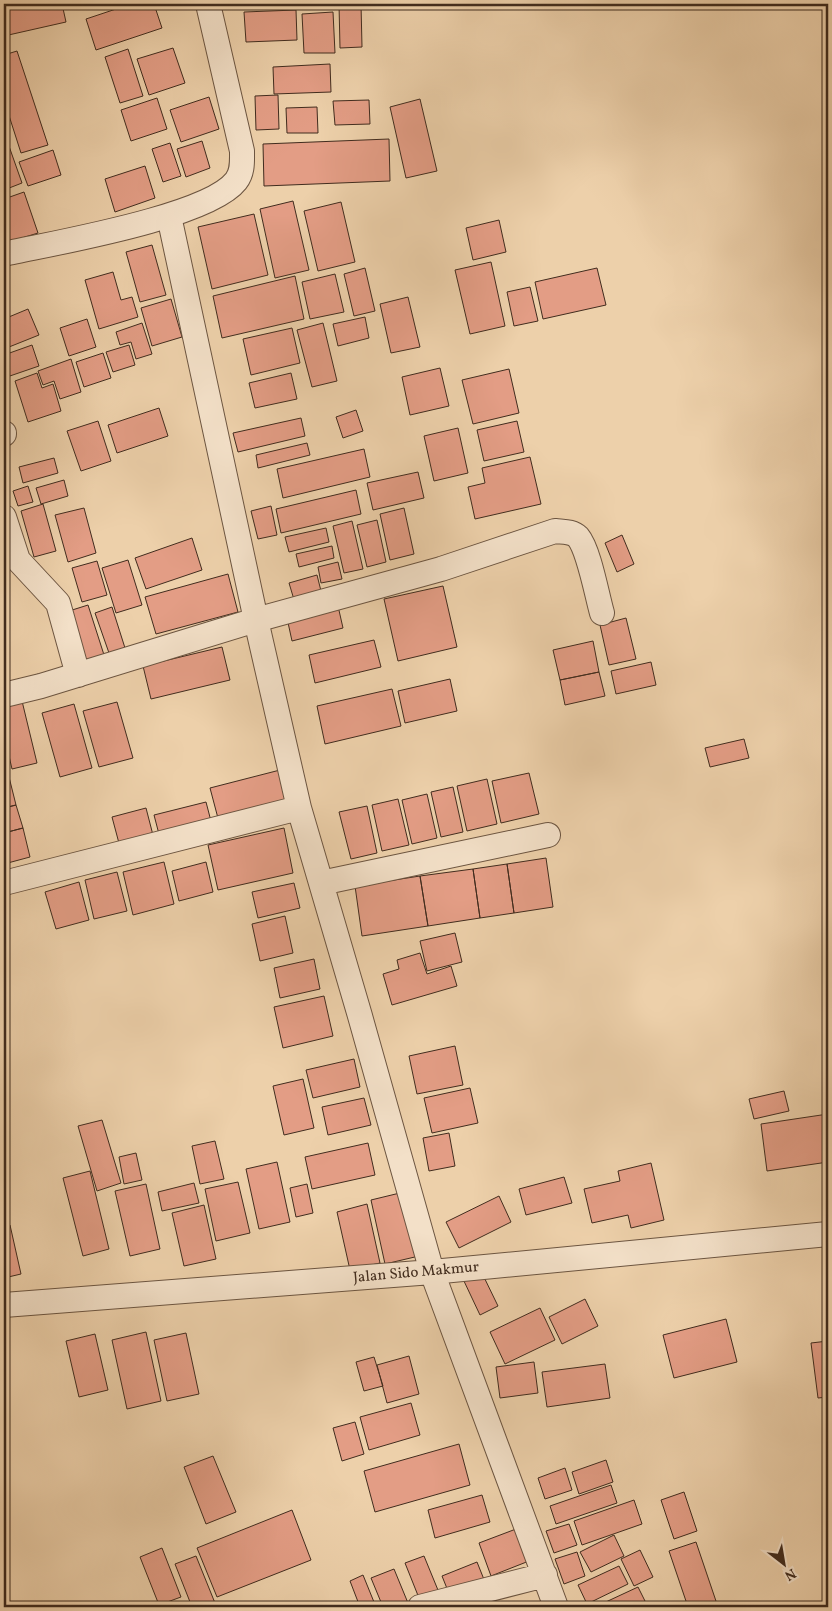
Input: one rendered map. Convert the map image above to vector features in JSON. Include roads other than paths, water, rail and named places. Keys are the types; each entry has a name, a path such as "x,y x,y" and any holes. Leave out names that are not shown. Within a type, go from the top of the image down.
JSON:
{"street":[{"path":"4,254 169,216 223,192 236,181 242,170 242,151 208,4"},
{"path":"169,216 298,808 432,1272 556,1607"},
{"path":"4,517 18,560 58,603 78,675"},
{"path":"4,695 78,675 256,620 441,569 556,531 569,532 578,537 585,551 602,613"},
{"path":"4,883 298,808"},
{"path":"321,883 548,835"},
{"name":"Jalan Sido Makmur","path":"4,1305 432,1272 828,1234"},
{"path":"420,1607 545,1575"}]}
